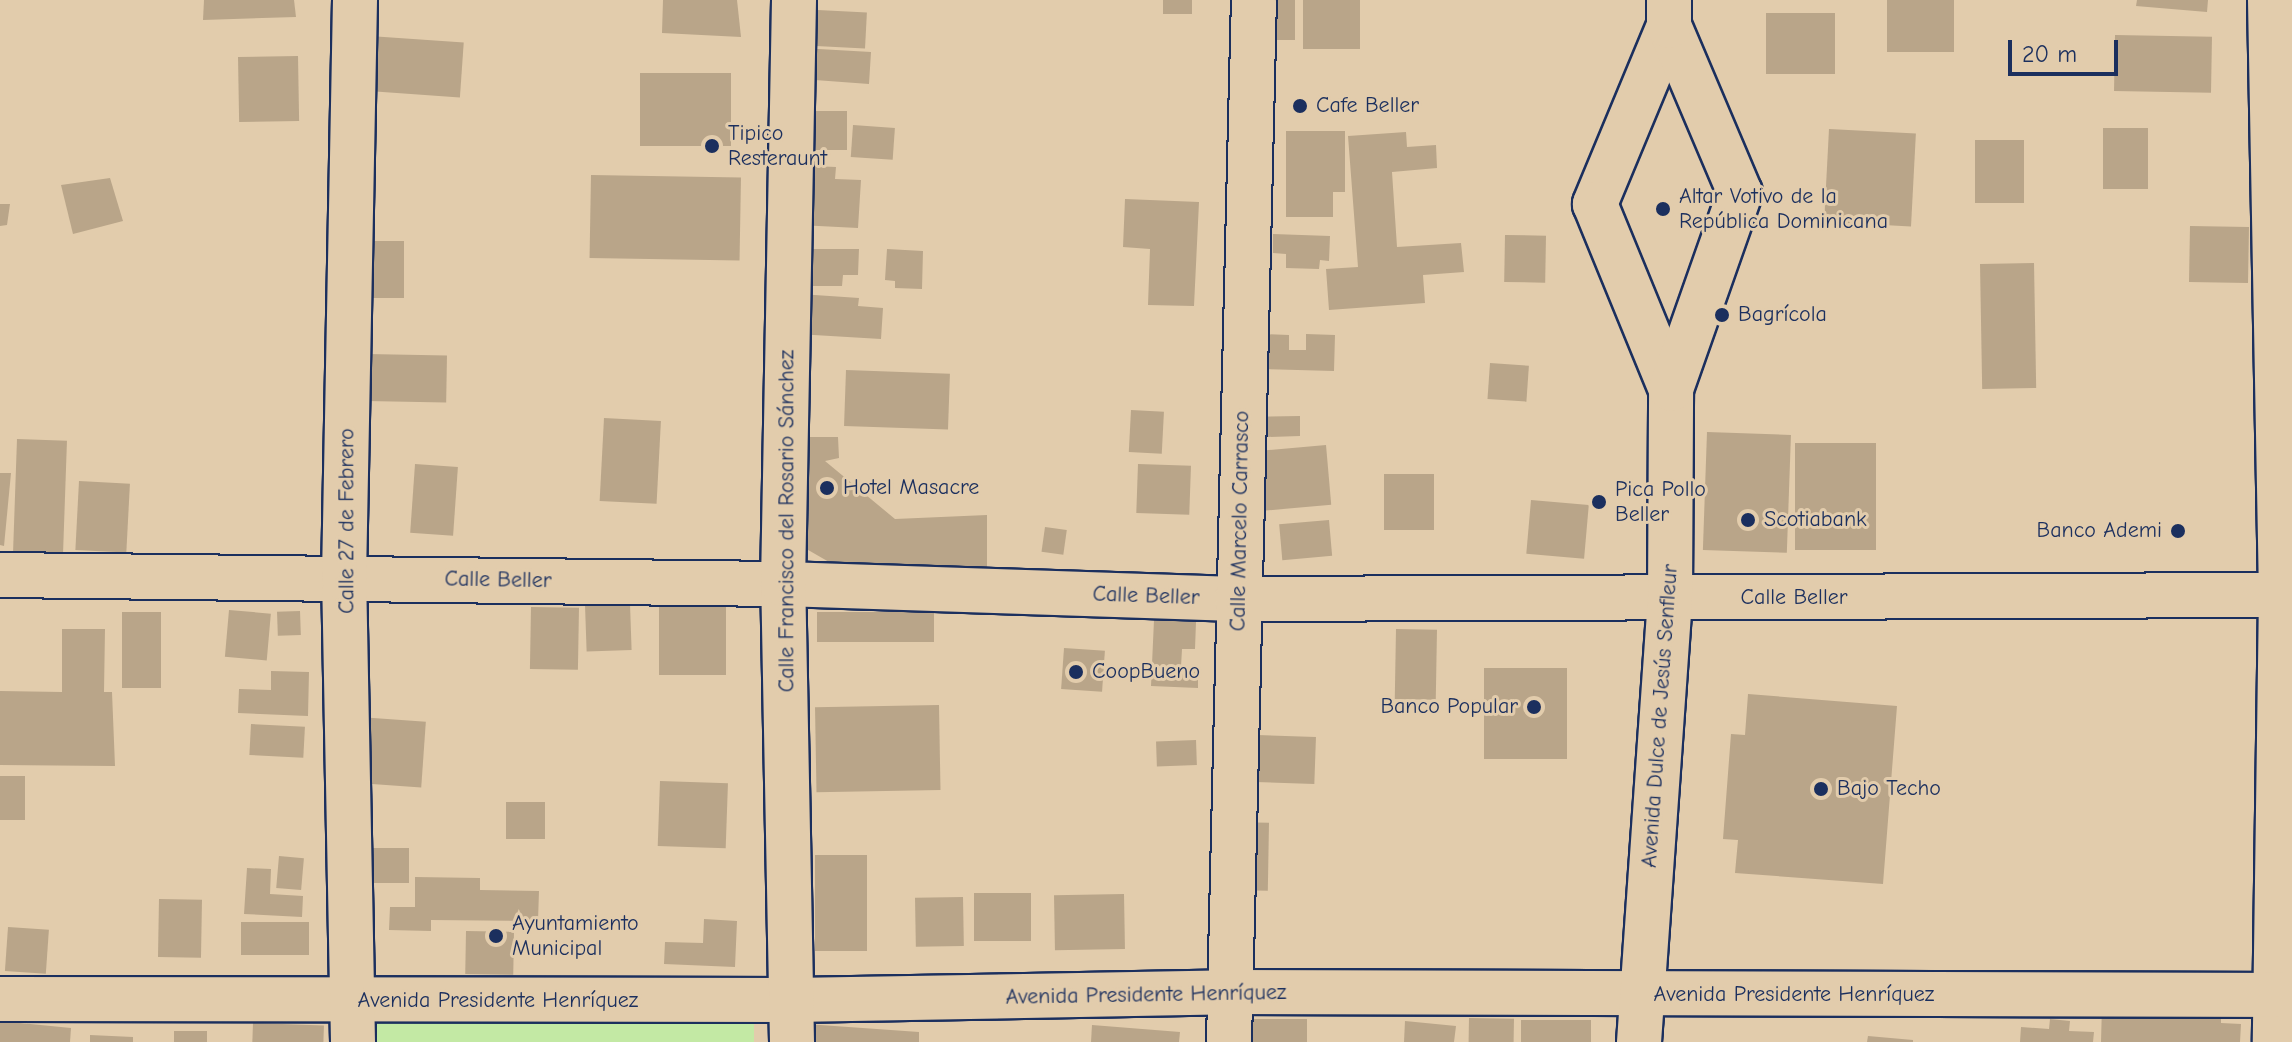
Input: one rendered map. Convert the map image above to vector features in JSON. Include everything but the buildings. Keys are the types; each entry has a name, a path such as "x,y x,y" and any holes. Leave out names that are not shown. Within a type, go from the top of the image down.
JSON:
{"street":[{"name":"Calle 27 de Febrero","path":"354,1022 344,578 355,0"},
{"name":"Calle Francisco del Rosario Sánchez","path":"792,1021 783,584 794,0"},
{"name":"Calle Marcelo Carrasco","path":"1229,1042 1237,599 1254,0"},
{"path":"2270,0 2286,595 2284,995 2275,1042"},
{"name":"Avenida Dulce de Jesús Senfleur","path":"1669,13 1595,204 1671,389"},
{"name":"Avenida Dulce de Jesús Senfleur","path":"1639,1042 1670,598 1671,389 1740,193 1669,13"},
{"name":"Calle Beller","path":"0,575 783,584 1237,599 2286,595"},
{"name":"Avenida Presidente Henríquez","path":"0,999 354,1022 792,1021 1230,992 2284,995"}],"green space":[{"path":"346,1012 754,1012 754,1042 346,1042"}],"place":[{"name":"Cafe Beller","path":"1300,106"},
{"name":"Tipico Resteraunt","path":"712,146"},
{"name":"Altar Votivo de la República Dominicana","path":"1663,209"},
{"name":"Bagrícola","path":"1722,315"},
{"name":"Hotel Masacre","path":"827,488"},
{"name":"Pica Pollo Beller","path":"1599,502"},
{"name":"Scotiabank","path":"1748,520"},
{"name":"Banco Ademi","path":"2178,531"},
{"name":"CoopBueno","path":"1076,672"},
{"name":"Banco Popular","path":"1534,707"},
{"name":"Bajo Techo","path":"1821,789"},
{"name":"Ayuntamiento Municipal","path":"496,936"}]}
